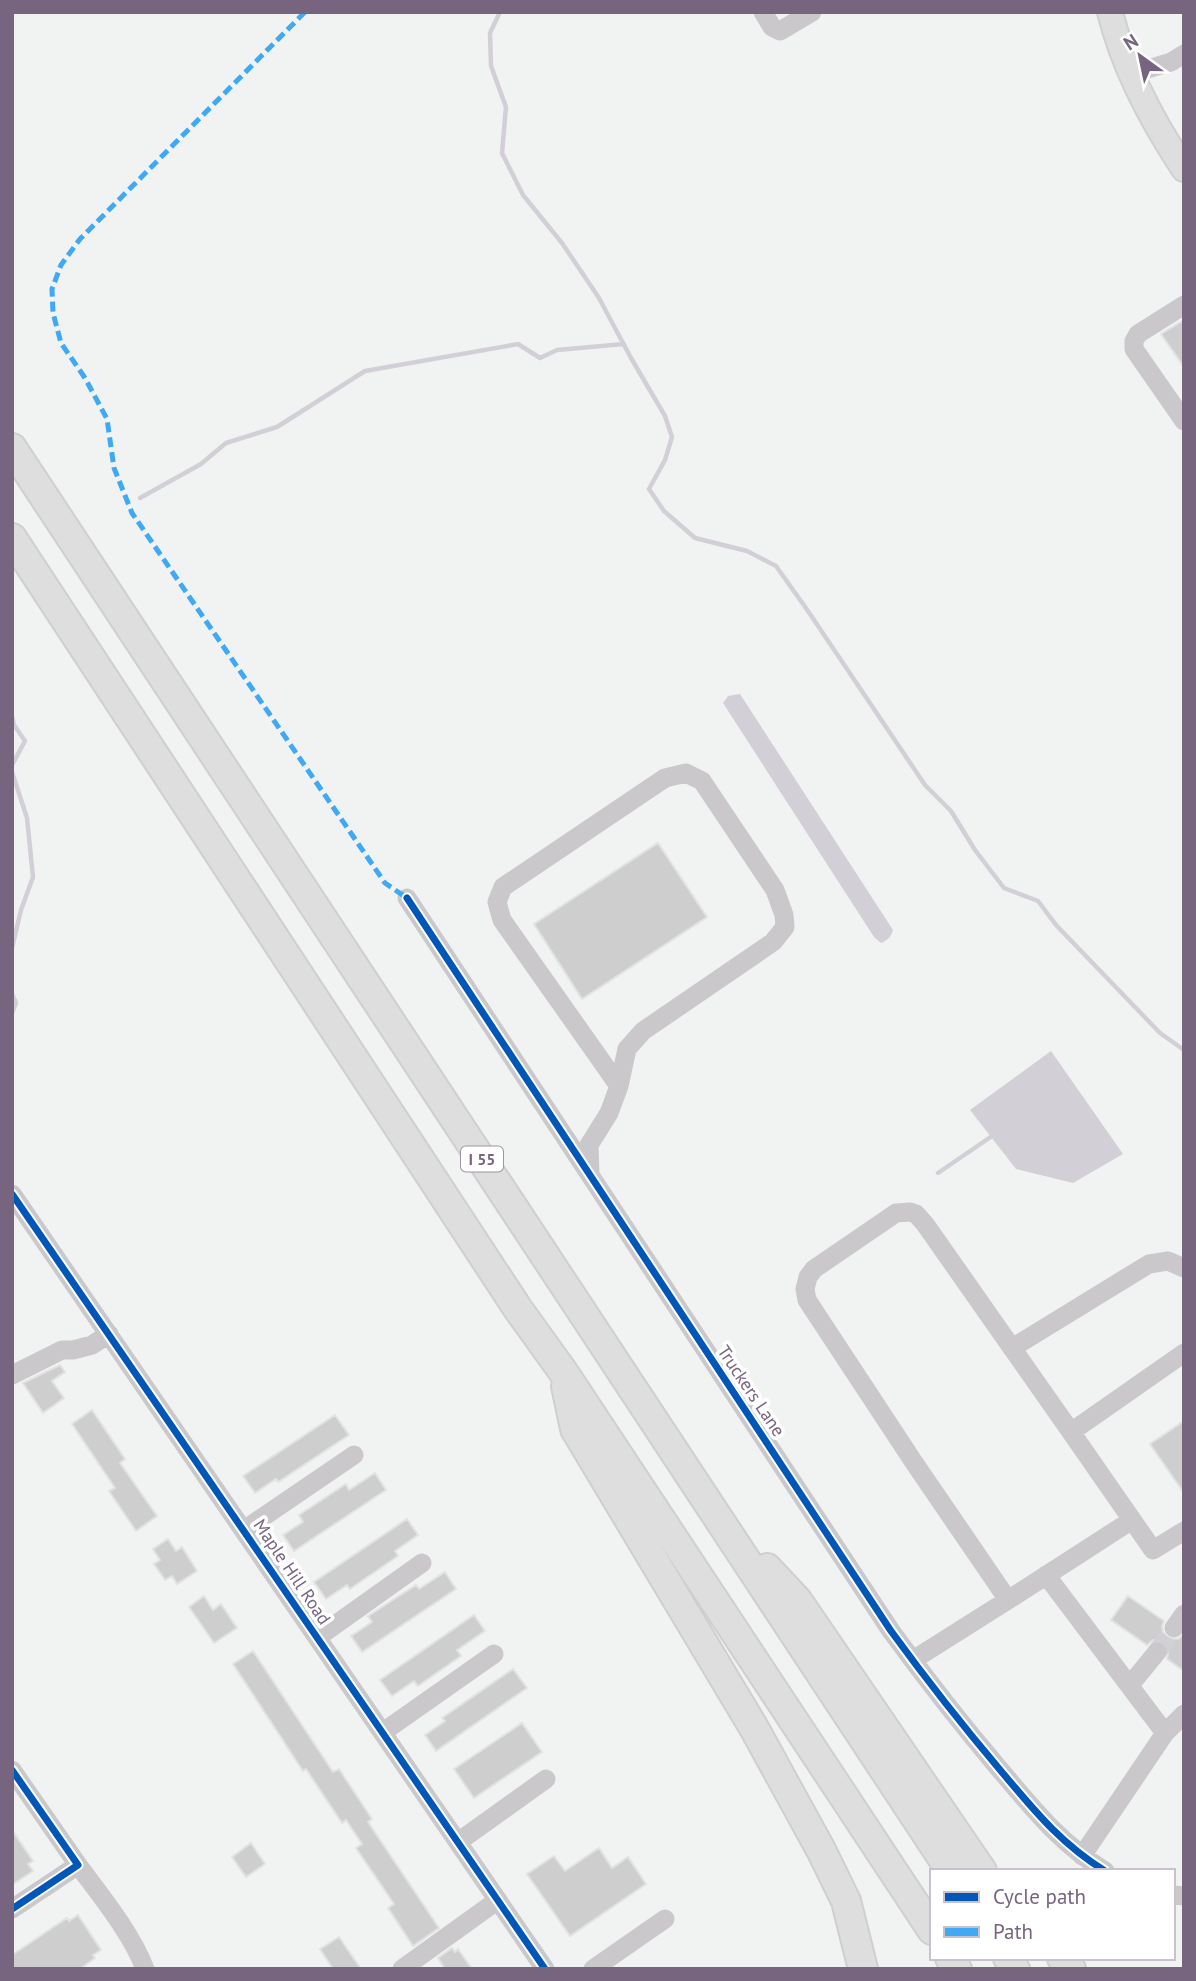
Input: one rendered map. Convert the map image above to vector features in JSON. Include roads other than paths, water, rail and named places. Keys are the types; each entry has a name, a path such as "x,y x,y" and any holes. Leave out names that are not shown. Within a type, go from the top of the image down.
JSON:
{"highway":[{"name":"I 55","path":"12,448 950,1869"},
{"path":"12,538 510,1298 564,1373 930,1927"},
{"path":"564,1373 575,1429 754,1728 821,1850 846,1901 863,1969"},
{"path":"710,1506 797,1600 981,1869"}],"main road":[{"path":"1110,12 1131,74 1184,169"}],"street":[{"path":"763,12 772,27 780,31 812,12"},
{"path":"1131,74 1184,54"},
{"path":"1184,305 1138,334 1133,349 1184,421"},
{"path":"590,1175 589,1145 609,1113 619,1086 627,1049 643,1031 773,942 785,927 784,915 775,890 702,781 686,773 665,778 503,887 497,902 502,920 619,1086"},
{"name":"Truckers Lane","path":"407,898 891,1631 947,1707 1047,1826 1102,1869"},
{"name":"Maple Hill Road","path":"12,1194 545,1969"},
{"path":"1008,1600 807,1300 805,1289 808,1277 824,1262 896,1213 911,1212 925,1224 1153,1550 1184,1531"},
{"path":"1012,1348 1149,1264 1168,1261 1184,1268"},
{"path":"12,1375 62,1350 92,1345 109,1334"},
{"path":"1071,1432 1184,1353"},
{"path":"244,1530 354,1455"},
{"path":"913,1660 1132,1520"},
{"path":"318,1637 422,1563"},
{"path":"1046,1575 1165,1733"},
{"path":"1130,1685 1157,1652"},
{"path":"383,1732 494,1654"},
{"path":"1082,1856 1165,1733 1184,1714"},
{"path":"12,1770 108,1907 141,1957 144,1968"},
{"path":"458,1842 546,1779"},
{"path":"12,1909 78,1865"},
{"path":"402,1969 498,1900"},
{"path":"593,1969 665,1919"}],"waterway":[{"path":"500,12 490,33 491,66 506,107 502,153 523,195 562,243 599,298 665,416 672,437 665,460 649,489 664,511 695,538 747,551 776,566 925,785 951,811 975,850 1004,888 1038,901 1056,925 1160,1033 1184,1050"},
{"path":"140,498 201,464 226,443 277,427 365,371 518,344 540,358 557,350 624,344"},
{"path":"12,716 14,725 25,741 12,765"},
{"path":"12,772 27,818 33,877 21,910 12,948"},
{"path":"12,994 16,1003 12,1013"},
{"path":"938,1173 995,1134"}],"tunnel":[{"path":"1157,1652 1174,1628"}]}
